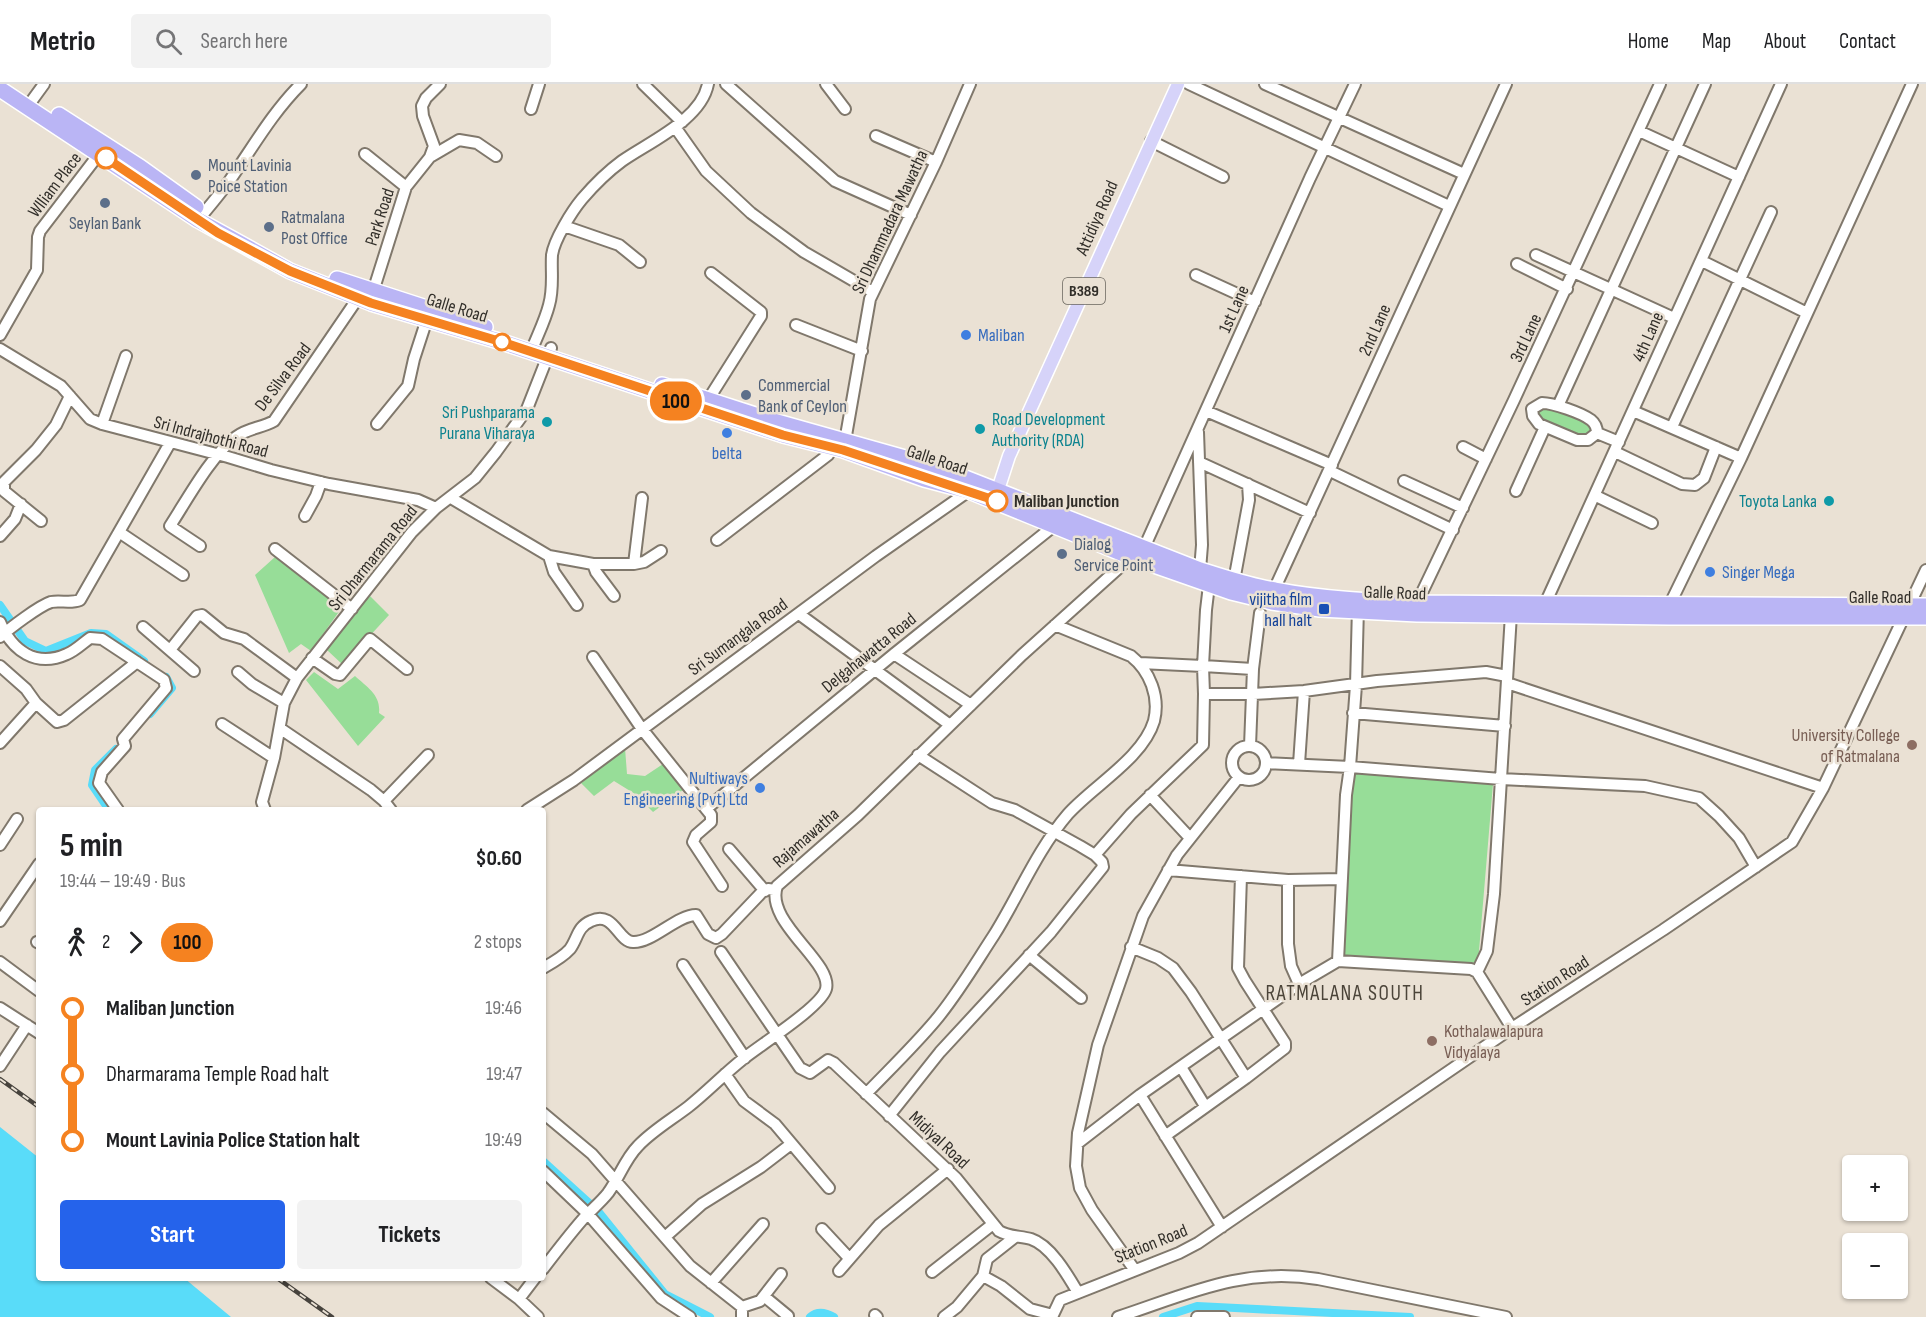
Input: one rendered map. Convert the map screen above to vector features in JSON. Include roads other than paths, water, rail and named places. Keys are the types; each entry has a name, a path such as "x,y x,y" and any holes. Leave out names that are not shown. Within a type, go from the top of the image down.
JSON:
{"highway":[{"name":"Galle Road","path":"11,84 99,154 290,271 427,319 533,348"},
{"name":"Galle Road","path":"0,88 31,102 140,167 201,216"},
{"name":"Galle Road","path":"367,297 708,400 840,444 924,479 969,491 996,495 1234,581 1264,601"},
{"name":"Galle Road","path":"550,353 783,435 840,444 937,467 1055,525 1131,557 1209,585 1264,601 1320,609 1417,603 1545,604 1907,611 1926,617"},
{"name":"Galle Road","path":"1358,606 1417,614 1692,618 1907,611 1926,606"}],"main road":[{"name":"Attidiya Road","path":"996,495 1009,456 1178,84"}],"street":[{"path":"31,102 44,84"},
{"path":"201,216 230,181 265,125 301,84"},
{"path":"430,158 434,146 423,116 422,106 426,98 440,84"},
{"path":"531,109 539,84"},
{"path":"643,84 678,124 706,171 752,213 804,252 873,292"},
{"path":"533,348 549,304 554,282 552,253 564,226 580,201 603,176 696,109 708,84"},
{"path":"726,84 835,181 911,215"},
{"path":"826,84 845,109"},
{"name":"Sri Dhammadara Mawatha","path":"840,444 862,351 870,299 936,162 970,84"},
{"path":"1189,84 1449,206"},
{"path":"1264,84 1464,174"},
{"name":"1st Lane","path":"1144,548 1354,84"},
{"name":"2nd Lane","path":"1250,746 1253,669 1264,601 1311,513 1506,84"},
{"name":"3rd Lane","path":"1417,603 1567,289 1660,84"},
{"path":"1558,406 1705,84"},
{"name":"4th Lane","path":"1545,604 1596,496 1781,84"},
{"path":"1670,606 1741,458 1912,84"},
{"path":"1639,131 1739,177"},
{"path":"876,136 936,162"},
{"name":"Park Road","path":"367,297 406,187 430,158 459,140 477,143 496,156"},
{"path":"1151,141 1223,177"},
{"name":"Wlliam Place","path":"0,335 37,270 40,231 99,154"},
{"path":"365,154 406,187"},
{"path":"1672,427 1771,212"},
{"path":"564,226 619,245 640,262"},
{"path":"1536,255 1674,318"},
{"path":"1702,261 1808,313"},
{"path":"1517,264 1567,289"},
{"path":"708,400 761,316 761,312 711,273"},
{"path":"1196,275 1255,303"},
{"name":"De Silva Road","path":"200,546 170,526 217,454 236,437 250,429 264,427 274,421 367,297"},
{"path":"377,424 408,386 427,319"},
{"path":"796,325 862,351"},
{"name":"Sri Indrajhothi Road","path":"0,349 61,386 90,419 102,424 321,482 418,500 436,508"},
{"name":"Sri Dharmarama Road","path":"264,807 262,802 274,758 284,703 297,678 412,532 436,508 475,478 527,409 550,353"},
{"path":"102,424 126,356"},
{"path":"41,521 4,491 4,482 36,450 56,425 70,396"},
{"path":"1515,400 1533,409"},
{"path":"1533,409 1542,403 1558,406 1591,420 1598,433 1617,447 1682,484 1695,486 1704,478 1716,447"},
{"path":"1533,409 1535,420 1545,427 1582,441 1598,433"},
{"path":"1206,411 1331,468 1453,530"},
{"path":"1633,411 1741,458"},
{"path":"1516,491 1545,427"},
{"path":"1198,430 1202,545 1200,570"},
{"path":"116,807 99,783 102,772 166,688 164,680 102,639 90,638 68,654 46,660 23,654 6,628 52,602 71,603 80,600 170,443"},
{"path":"717,540 840,444"},
{"path":"1463,447 1486,459"},
{"path":"1199,462 1311,513"},
{"path":"1404,481 1463,508"},
{"path":"305,516 321,482"},
{"path":"1234,581 1247,510 1250,488 1248,484"},
{"name":"Sri Sumangala Road","path":"532,807 574,780 969,491"},
{"path":"1596,496 1652,523"},
{"path":"451,498 549,556 593,564 634,564 644,562 661,551"},
{"path":"634,564 642,498"},
{"path":"0,536 15,519 21,504"},
{"name":"Delgahawatta Road","path":"706,809 1055,525"},
{"path":"119,532 183,575"},
{"path":"275,549 352,609"},
{"path":"549,556 554,572 577,605"},
{"name":"Rajamawatha","path":"546,1265 601,1201 638,1146 816,1002 826,986 825,978 778,909 770,890 858,815 970,705 1131,557"},
{"path":"593,564 596,572 614,596"},
{"name":"Station Road","path":"1052,1316 1060,1299 1179,1253 1198,1243 1512,1028 1664,930 1792,842 1823,788 1926,570"},
{"path":"1095,855 1150,795 1203,745 1203,666 1209,585"},
{"path":"1338,961 1346,795 1356,685 1358,606"},
{"path":"799,614 950,725"},
{"path":"1477,972 1487,951 1490,934 1511,614"},
{"path":"170,650 197,616 202,615 224,633 244,639 297,678"},
{"path":"866,1094 934,1022 960,988 1006,916 1054,831 1074,808 1126,760 1149,732 1153,722 1156,699 1140,663 1131,656 1055,625"},
{"path":"143,627 194,671"},
{"path":"312,658 340,675 370,639 407,669"},
{"path":"894,654 970,705"},
{"path":"593,657 642,729 712,817 711,822 696,835 693,842 722,886"},
{"path":"0,666 26,689 36,703 57,722 64,720 137,662"},
{"path":"1140,663 1253,669"},
{"path":"238,672 252,684 284,703"},
{"path":"1204,694 1253,694 1486,672 1823,788"},
{"path":"1299,764 1304,690"},
{"path":"0,743 36,703"},
{"path":"1353,713 1505,726"},
{"path":"222,724 274,758"},
{"path":"280,729 388,806 428,755"},
{"path":"1250,746 1261,750 1266,763 1264,772 1256,779 1244,780 1233,768 1233,758 1240,749 1250,746"},
{"path":"889,1116 940,1052 1051,932 1103,867 1102,862 1095,855 1015,810 992,803 918,755"},
{"path":"1266,763 1350,766 1501,779 1645,786 1699,798 1739,838 1756,867"},
{"path":"1134,1269 1092,1210 1080,1188 1076,1167 1078,1143 1098,1045 1143,916 1167,870 1239,777"},
{"path":"1150,795 1190,838"},
{"path":"0,845 17,819"},
{"path":"546,966 568,951 583,925 595,919 610,922 627,940 634,942 667,928 687,916 696,915 708,934 716,938 770,890 729,849"},
{"path":"0,921 36,868"},
{"path":"1167,870 1288,880 1342,879"},
{"path":"1165,1136 1285,1048 1285,1043 1238,968 1241,876"},
{"path":"28,880 36,885"},
{"path":"1288,880 1290,966 1299,984"},
{"path":"1131,947 1158,958 1173,968 1222,1038 1246,1078"},
{"path":"721,952 775,1034"},
{"path":"1029,955 1081,998"},
{"path":"1078,1143 1181,1066 1299,984 1338,961 1472,969 1477,972 1512,1028"},
{"path":"0,962 36,989"},
{"path":"683,965 745,1058"},
{"path":"0,1008 35,1029 0,1066"},
{"name":"Midiyal Road","path":"775,1034 805,1071 810,1073 828,1060 834,1063 948,1169 993,1224 1005,1234 1035,1240 1044,1247 1066,1272 1077,1292"},
{"path":"1181,1066 1205,1106"},
{"path":"725,1074 744,1101 762,1117 775,1124 829,1188"},
{"path":"1140,1095 1222,1227"},
{"path":"546,1116 592,1154 690,1266 711,1282 742,1312 765,1297 781,1274"},
{"path":"664,1237 702,1204 761,1167 791,1144"},
{"path":"839,1271 879,1225 948,1169"},
{"path":"546,1174 588,1214 661,1298 690,1317"},
{"path":"711,1282 763,1224"},
{"path":"932,1272 993,1224"},
{"path":"822,1229 849,1258"},
{"path":"944,1317 957,1307 983,1276 987,1259 1015,1237"},
{"path":"1118,1317 1221,1283 1263,1275 1301,1276 1506,1317"},
{"path":"983,1276 1001,1286 1029,1309 1052,1316"},
{"path":"495,1281 538,1317"},
{"path":"519,1299 534,1281"},
{"path":"765,1297 788,1316"},
{"path":"1197,1317 1224,1317"}],"water":[{"path":"0,1127 36,1156 36,1281 188,1281 231,1317 0,1317"}],"waterway":[{"path":"0,605 25,641 46,651 91,633 106,634 144,661"},
{"path":"150,714 172,688 166,677"},
{"path":"107,807 92,785 95,770 116,749"},
{"path":"546,1164 598,1211 665,1294 710,1317"},
{"path":"1163,1317 1197,1306 1410,1317"},
{"path":"810,1317 819,1313 834,1317"}],"railway":[{"path":"0,1079 36,1105"},
{"path":"281,1281 332,1317"}],"place":[{"name":"Mount Lavinia Poice Station","path":"196,175"},
{"name":"Seylan Bank","path":"105,203"},
{"name":"Ratmalana Post Office","path":"269,227"},
{"name":"Maliban","path":"966,335"},
{"name":"Commercial Bank of Ceylon","path":"746,395"},
{"name":"Sri Pushparama Purana Viharaya","path":"547,422"},
{"name":"Road Development Authority (RDA)","path":"980,429"},
{"name":"belta","path":"727,433"},
{"name":"Maliban Junction","path":"997,501"},
{"name":"Toyota Lanka","path":"1829,501"},
{"name":"Dialog Service Point","path":"1062,554"},
{"name":"Singer Mega","path":"1710,572"},
{"name":"vijitha film hall halt","path":"1324,609"},
{"name":"University College of Ratmalana","path":"1912,745"},
{"name":"Nultiways Engineering (Pvt) Ltd","path":"760,788"},
{"name":"Kothalawalapura Vidyalaya","path":"1432,1041"}],"district":[{"name":"RATMALANA SOUTH","path":"1345,993"}]}
